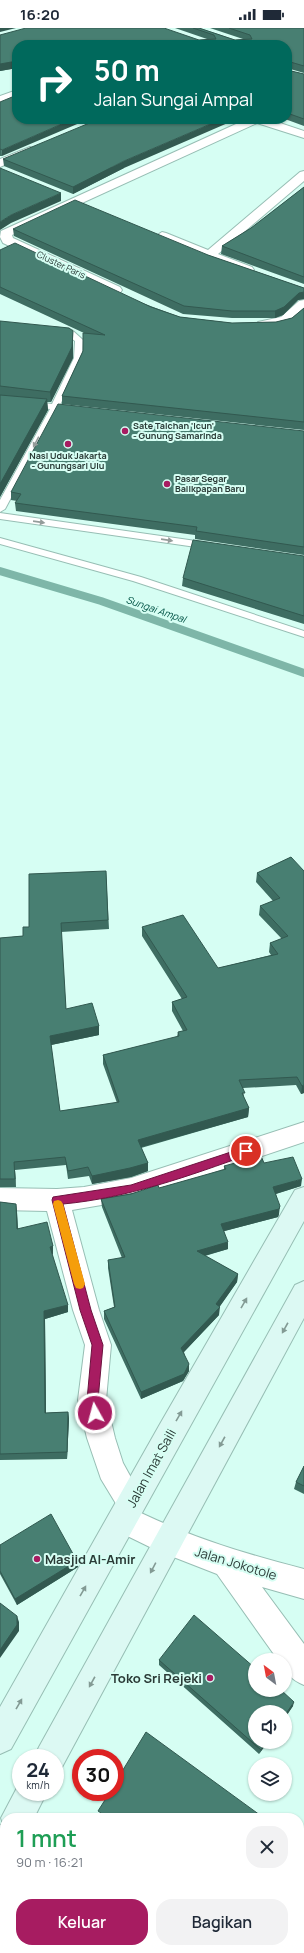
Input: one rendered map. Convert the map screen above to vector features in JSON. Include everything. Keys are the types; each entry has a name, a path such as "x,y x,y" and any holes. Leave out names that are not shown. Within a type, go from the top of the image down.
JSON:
{"main road":[{"name":"Jalan Imat Saili","path":"0,1738 304,1198"},
{"path":"55,1749 304,1294"},
{"path":"19,1813 26,1801"}],"street":[{"path":"0,100 12,95"},
{"name":"Cluster Paris","path":"128,296 8,240 5,237 5,234 16,227 245,124"},
{"name":"Cluster Paris","path":"275,124 301,131"},
{"path":"2,168 37,147"},
{"path":"209,255 304,175"},
{"path":"61,196 88,207"},
{"path":"152,232 260,274"},
{"path":"247,324 270,325 284,322 290,319 304,304"},
{"path":"0,1199 57,1200 84,1198 131,1189 304,1132"},
{"path":"57,1200 86,1310 98,1345 92,1400 101,1438 127,1511"},
{"name":"Jalan Jokotole","path":"127,1511 168,1541 227,1563 304,1584"},
{"path":"227,1563 304,1670"}],"lane":[{"path":"0,509 55,408 78,358 79,340 69,332 46,328"},
{"path":"0,400 86,411"},
{"path":"0,516 217,547"},
{"path":"0,541 137,579 304,634"}],"building":[{"path":"26,28 164,28 199,40 12,40 12,62 0,64 0,35"},
{"path":"193,28 199,28 235,40 199,40 216,39 214,35"},
{"path":"229,28 304,28 304,66 292,62 292,40 235,40 252,39 250,35"},
{"path":"292,71 304,74 304,119 292,115"},
{"path":"12,97 12,124 62,124 2,150 0,149 0,102"},
{"path":"87,124 210,124 124,161 73,187 3,159"},
{"path":"0,168 61,193 11,215 0,222"},
{"path":"304,187 304,277 222,246 251,228"},
{"path":"75,200 208,255 304,288 304,292 299,293 284,307 275,311 232,311 184,306 13,229"},
{"path":"15,243 151,307 180,317 232,323 276,322 292,318 304,308 304,422 62,396 83,351 83,333 105,335 0,287 0,250"},
{"path":"0,321 69,328 73,331 72,347 50,392 0,386"},
{"path":"0,395 47,399 0,484"},
{"name":"Pasar Segar Balikpapan Baru","path":"58,404 304,431 304,547 196,531 197,527 15,503 21,494 11,492"},
{"path":"193,540 304,556 304,616 183,578"},
{"path":"291,857 304,871 304,1085 302,1086 297,1077 239,1080 245,1093 242,1093 249,1108 138,1140 148,1163 92,1176 88,1167 68,1171 65,1157 14,1162 15,1179 0,1179 0,938 23,936 23,927 29,927 29,874 106,871 108,920 61,923 66,1009 92,1003 99,1026 50,1036 60,1111 119,1102 103,1055 179,1036 178,1032 187,1030 172,1002 187,997 142,927 183,915 218,968 278,954 270,943 288,936 260,906 280,898 257,873"},
{"path":"261,1156 264,1163 293,1157 302,1179 273,1187 280,1206 279,1209 221,1224 228,1242 197,1251 238,1274 216,1304 220,1307 181,1348 189,1364 184,1374 141,1392 104,1311 115,1307 108,1260 125,1257 101,1199 131,1194 158,1185 159,1188 226,1169 224,1166"},
{"path":"0,1202 16,1204 17,1229 47,1222 53,1246 50,1247 68,1305 44,1311 45,1413 68,1412 67,1452 0,1454"},
{"path":"304,1466 304,1486 296,1482"},
{"name":"Masjid Al-Amir","path":"51,1514 77,1561 15,1599 0,1571 0,1545"},
{"path":"0,1603 17,1616 17,1625 0,1650"},
{"path":"194,1615 248,1662 248,1697 289,1697 294,1702 292,1705 248,1705 248,1739 159,1660"},
{"path":"146,1732 257,1813 101,1813 98,1811 104,1801 124,1801 124,1768"}],"waterway":[{"name":"Sungai Ampal","path":"0,571 101,601 304,673"}],"slow traffic":[{"path":"58,1204 61,1222 80,1284"}],"place":[{"name":"Sate Taichan 'Icun' - Gunung Samarinda","path":"125,431"},
{"name":"Nasi Uduk Jakarta - Gunungsari Ulu","path":"68,444"},
{"name":"Pasar Segar Balikpapan Baru","path":"167,484"},
{"name":"Masjid Al-Amir","path":"37,1559"},
{"name":"Toko Sri Rejeki","path":"210,1678"}],"route":[{"path":"95,1413 92,1400 98,1345 86,1310 78,1276 61,1222 57,1200 84,1198 131,1189 246,1151"}]}
